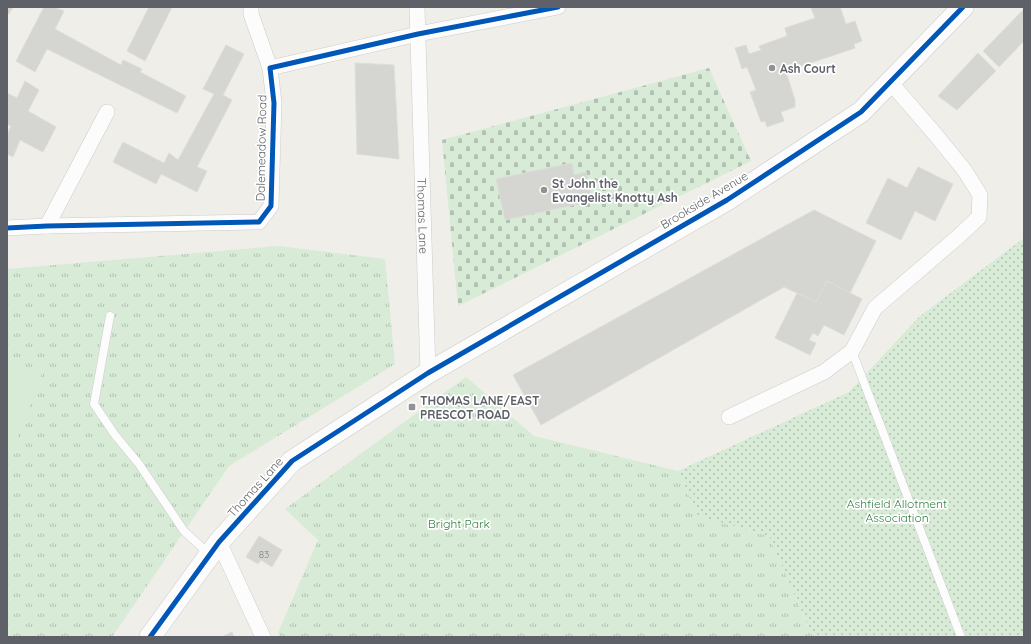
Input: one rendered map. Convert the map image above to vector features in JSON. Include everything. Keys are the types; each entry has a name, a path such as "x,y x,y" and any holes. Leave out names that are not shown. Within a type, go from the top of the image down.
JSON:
{"street":[{"name":"Dalemeadow Road","path":"7,228 259,222 271,206 274,103 270,68 251,14 251,7"},
{"name":"Thomas Lane","path":"150,637 214,548 292,461 428,373 418,7"},
{"path":"270,68 418,34 558,7"},
{"name":"Brookside Avenue","path":"428,373 727,200 862,112 963,7"},
{"path":"729,417 824,372 852,351 875,308 979,217 980,195 965,171 890,82"},
{"path":"47,226 107,112"},
{"path":"214,548 263,637"}],"lane":[{"path":"110,316 94,404 115,435 138,464 184,531 214,548"},
{"path":"852,351 961,637"}],"green space":[{"path":"709,68 751,161 458,306 442,140"},
{"name":"Ashfield Allotment Association","path":"1024,238 1024,637 813,637 769,536 698,516 678,471 849,392 920,316"},
{"path":"279,246 385,259 395,364 229,466 112,637 7,637 7,269"},
{"path":"7,361 42,373 7,465"},
{"name":"Bright Park","path":"466,377 534,436 678,471 698,516 769,536 813,637 280,637 278,633 318,540 285,509"}],"building":[{"path":"7,7 13,7 9,14 7,13"},
{"path":"44,7 54,7 64,11 55,29 121,65 123,60 142,69 140,72 186,96 177,113 47,49 35,72 16,61"},
{"path":"149,7 172,7 145,61 127,51"},
{"name":"Ash Court","path":"840,7 846,24 855,21 862,41 854,44 855,48 787,71 795,100 795,107 781,112 784,121 767,127 765,121 761,122 750,92 756,90 747,67 742,69 735,48 746,45 749,54 761,50 759,46 787,36 785,28 815,18 811,8"},
{"path":"1024,9 1024,41 999,67 983,51"},
{"path":"226,45 244,54 223,95 232,100 197,167 207,171 197,192 161,174 156,184 113,162 123,142 164,163 169,153 178,160 214,94 203,89"},
{"path":"978,53 996,71 957,110 938,96"},
{"path":"355,63 394,65 399,159 357,154"},
{"path":"25,81 39,90 28,111 56,127 43,152 20,140 13,157 7,154 7,136 11,126 7,124 7,93 17,98"},
{"name":"St John the Evangelist Knotty Ash","path":"572,163 574,175 586,172 593,201 505,220 496,179"},
{"path":"918,167 953,184 935,221 915,211 901,240 866,223 888,178 907,188"},
{"path":"814,210 876,241 850,293 827,281 816,302 784,287 541,425 513,375"},
{"path":"827,281 862,299 844,335 824,325 818,336 813,333 809,340 816,343 810,355 775,338 797,293 816,302"},
{"path":"259,536 282,550 272,567 261,560 258,564 246,557"},
{"path":"232,632 234,637 222,637"}],"cycle path":[{"path":"7,228 259,222 271,206 274,103 270,68 418,34 558,7"},
{"path":"150,637 219,542 292,461 428,373 727,200 861,112 963,7"}],"place":[{"name":"Ash Court","path":"772,68"},
{"name":"St John the Evangelist Knotty Ash","path":"544,190"},
{"name":"THOMAS LANE/EAST PRESCOT ROAD","path":"412,407"}]}
